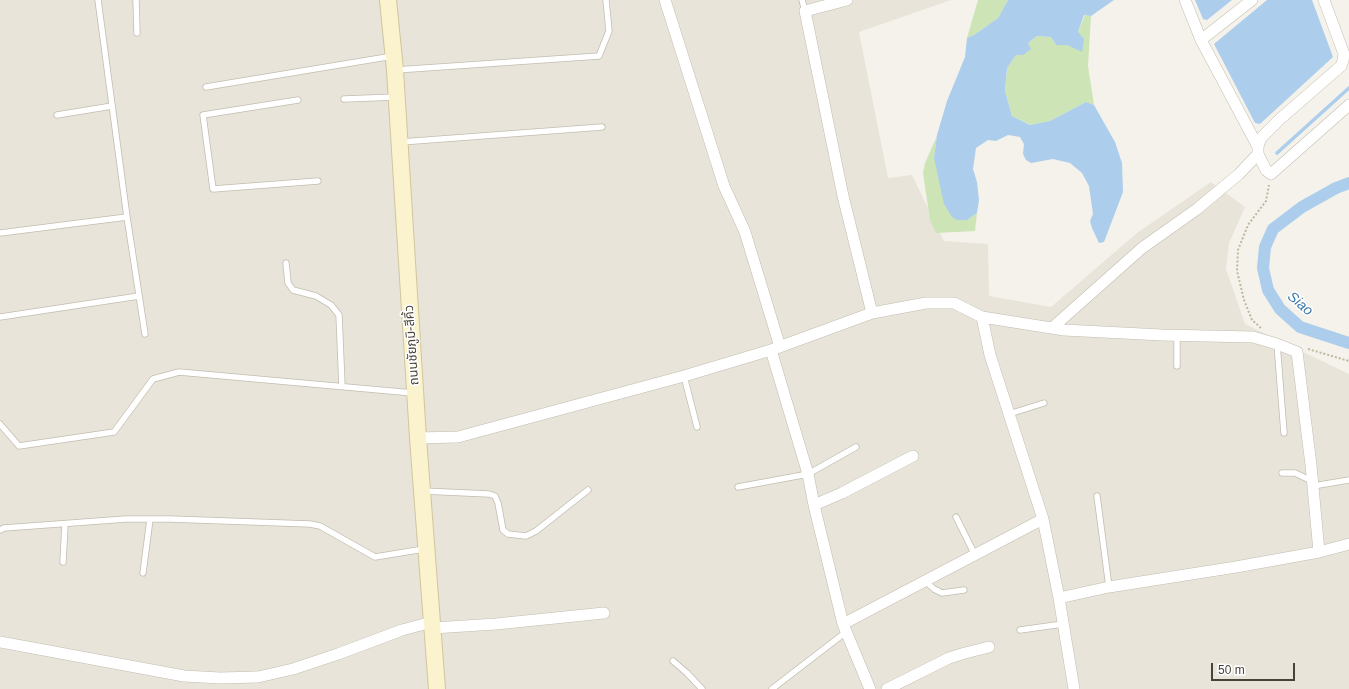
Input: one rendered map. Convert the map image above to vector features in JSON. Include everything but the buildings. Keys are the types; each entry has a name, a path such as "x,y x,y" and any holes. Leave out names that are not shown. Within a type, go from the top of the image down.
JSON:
{"main road":[{"name":"ถนนชัยภูมิ-สีคิ้ว","path":"388,0 394,63 418,438 437,689"}],"street":[{"path":"665,0 724,186 745,232 808,474 814,505 844,628 870,689"},
{"path":"847,0 804,5 844,196 872,313"},
{"path":"1185,0 1201,40 1269,172 1349,105"},
{"path":"1201,40 1252,0"},
{"path":"1052,328 1142,248 1197,209 1239,174 1259,153 1260,140 1280,119 1341,66 1344,54 1324,0"},
{"path":"418,438 458,437 684,376 776,349 872,313 926,303 954,303 982,317 1064,330 1253,337 1298,352 1313,483 1319,552"},
{"path":"982,317 990,355 1043,519 1059,598 1074,689"},
{"path":"814,505 842,493 913,456"},
{"path":"844,628 925,581 1043,519"},
{"path":"1059,598 1109,587 1319,552 1349,544"},
{"path":"0,642 184,676 220,678 258,677 293,669 402,630 432,625 496,624 604,613"},
{"path":"887,689 949,658 989,647"}],"lane":[{"path":"98,0 127,218 145,334"},
{"path":"136,0 137,33"},
{"path":"206,87 394,63 599,56 609,31 606,0"},
{"path":"344,99 396,97"},
{"path":"298,100 203,115 213,189 318,181"},
{"path":"57,115 112,106"},
{"path":"399,142 602,127"},
{"path":"0,233 127,218"},
{"path":"286,263 288,283 293,290 316,296 331,305 339,315 342,386"},
{"path":"0,317 139,296"},
{"path":"1177,335 1177,366"},
{"path":"1277,344 1284,433"},
{"path":"0,424 19,446 114,432 153,379 179,372 415,393"},
{"path":"684,376 697,427"},
{"path":"1009,414 1044,403"},
{"path":"738,487 808,474 856,448"},
{"path":"1282,472 1295,473 1313,483 1349,480"},
{"path":"422,491 490,494 495,496 498,503 503,530 508,534 526,536 536,531 588,490"},
{"path":"1097,496 1109,587"},
{"path":"956,517 975,555"},
{"path":"0,530 4,528 126,519 310,524 320,526 375,557 427,549"},
{"path":"143,573 150,519"},
{"path":"63,562 65,524"},
{"path":"925,581 934,589 942,593 964,590"},
{"path":"1020,630 1063,624"},
{"path":"772,689 844,628"},
{"path":"673,661 702,689"}],"path":[{"path":"1265,332 1252,320 1244,300 1237,271 1238,250 1248,225 1266,201 1269,172"},
{"path":"1305,348 1349,362"}],"shaded area":[{"path":"0,0 951,0 859,32 888,178 912,175 944,241 988,244 989,296 1051,307 1137,233 1211,182 1245,207 1229,243 1226,269 1245,324 1349,374 1349,689 0,689"}],"green space":[{"path":"978,0 1008,0 998,18 974,35 967,38"},
{"path":"1085,15 1091,16 1088,66 1094,105 1086,102 1050,121 1031,125 1012,116 1005,91 1007,68 1016,55 1037,36 1051,37 1056,45 1067,45 1078,32"},
{"path":"937,136 934,158 967,220 977,213 975,231 936,233 930,220 923,173 925,163"}],"water":[{"path":"1008,0 1114,0 1091,16 1084,15 1078,32 1084,39 1082,52 1067,45 1056,45 1051,37 1037,36 1028,43 1031,49 1023,55 1016,55 1007,68 1005,91 1012,116 1030,125 1050,121 1086,102 1094,105 1115,142 1122,163 1123,192 1104,242 1099,243 1092,228 1090,221 1093,214 1089,186 1082,173 1070,163 1053,159 1031,163 1026,160 1023,154 1024,144 1020,137 1008,135 996,141 988,140 976,148 973,169 977,182 979,200 977,213 967,220 957,220 952,217 944,204 934,158 937,135 947,101 965,57 967,38 974,35 998,18"},
{"path":"1195,0 1232,0 1207,20 1203,19"},
{"path":"1267,0 1312,0 1333,57 1260,124 1255,123 1214,44"}],"waterway":[{"path":"1277,153 1349,88"},
{"name":"Siao","path":"1349,183 1336,188 1302,207 1273,229 1265,247 1263,268 1268,290 1280,309 1300,327 1349,343"}]}
